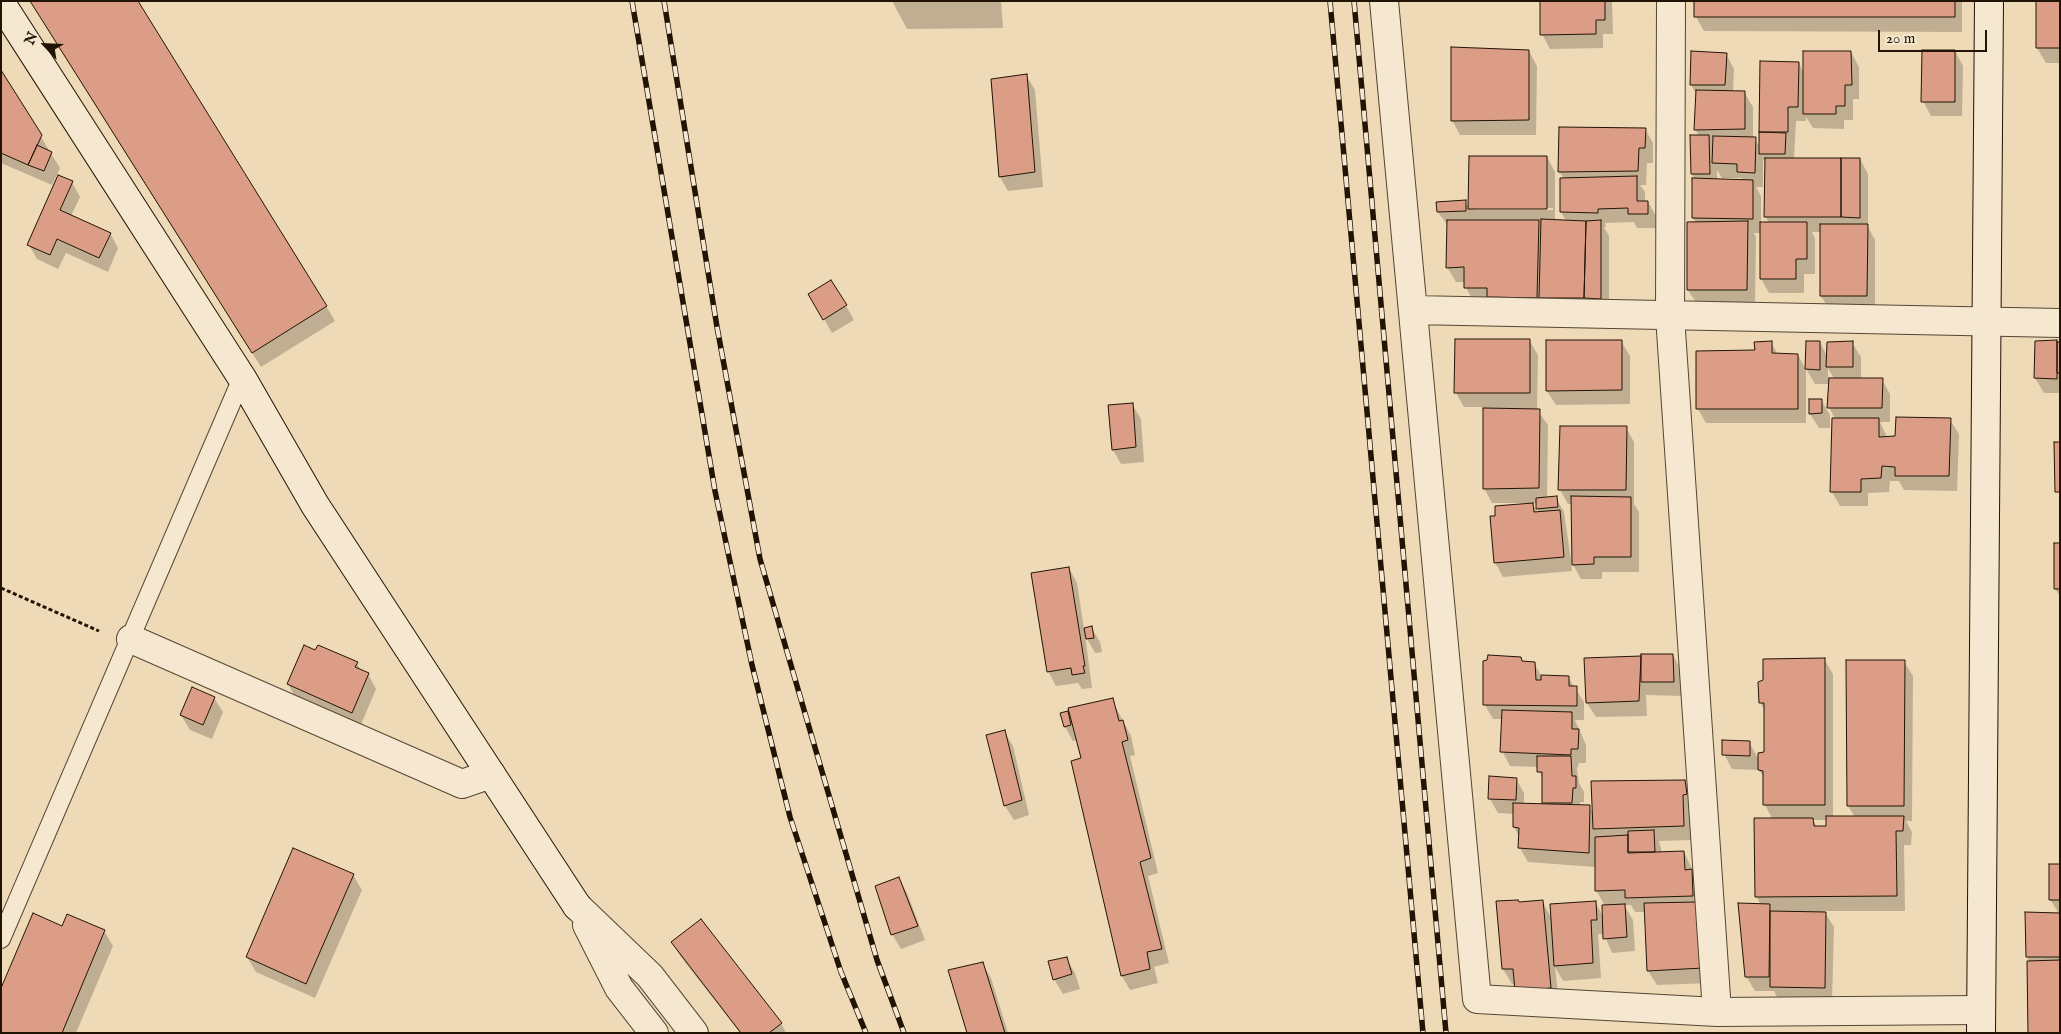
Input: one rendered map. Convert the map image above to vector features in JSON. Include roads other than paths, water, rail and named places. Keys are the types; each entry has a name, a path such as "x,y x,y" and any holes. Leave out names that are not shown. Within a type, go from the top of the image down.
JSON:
{"street":[{"path":"1384,1 1477,999 1717,1012 1981,1021 1989,1"},
{"path":"1671,1 1670,316 1717,1012"},
{"path":"1,2 242,378 315,505 578,906 619,988 654,1033"},
{"path":"1412,310 2060,323"},
{"path":"131,639 462,784 491,774"},
{"path":"578,906 650,976 694,1033"}],"lane":[{"path":"1,939 242,378"}],"railway":[{"path":"632,1 715,491 752,665 790,817 841,972 866,1033"},
{"path":"664,1 717,327 760,559 877,960 904,1033"},
{"path":"1330,1 1423,1033"},
{"path":"1354,1 1446,1033"}]}
